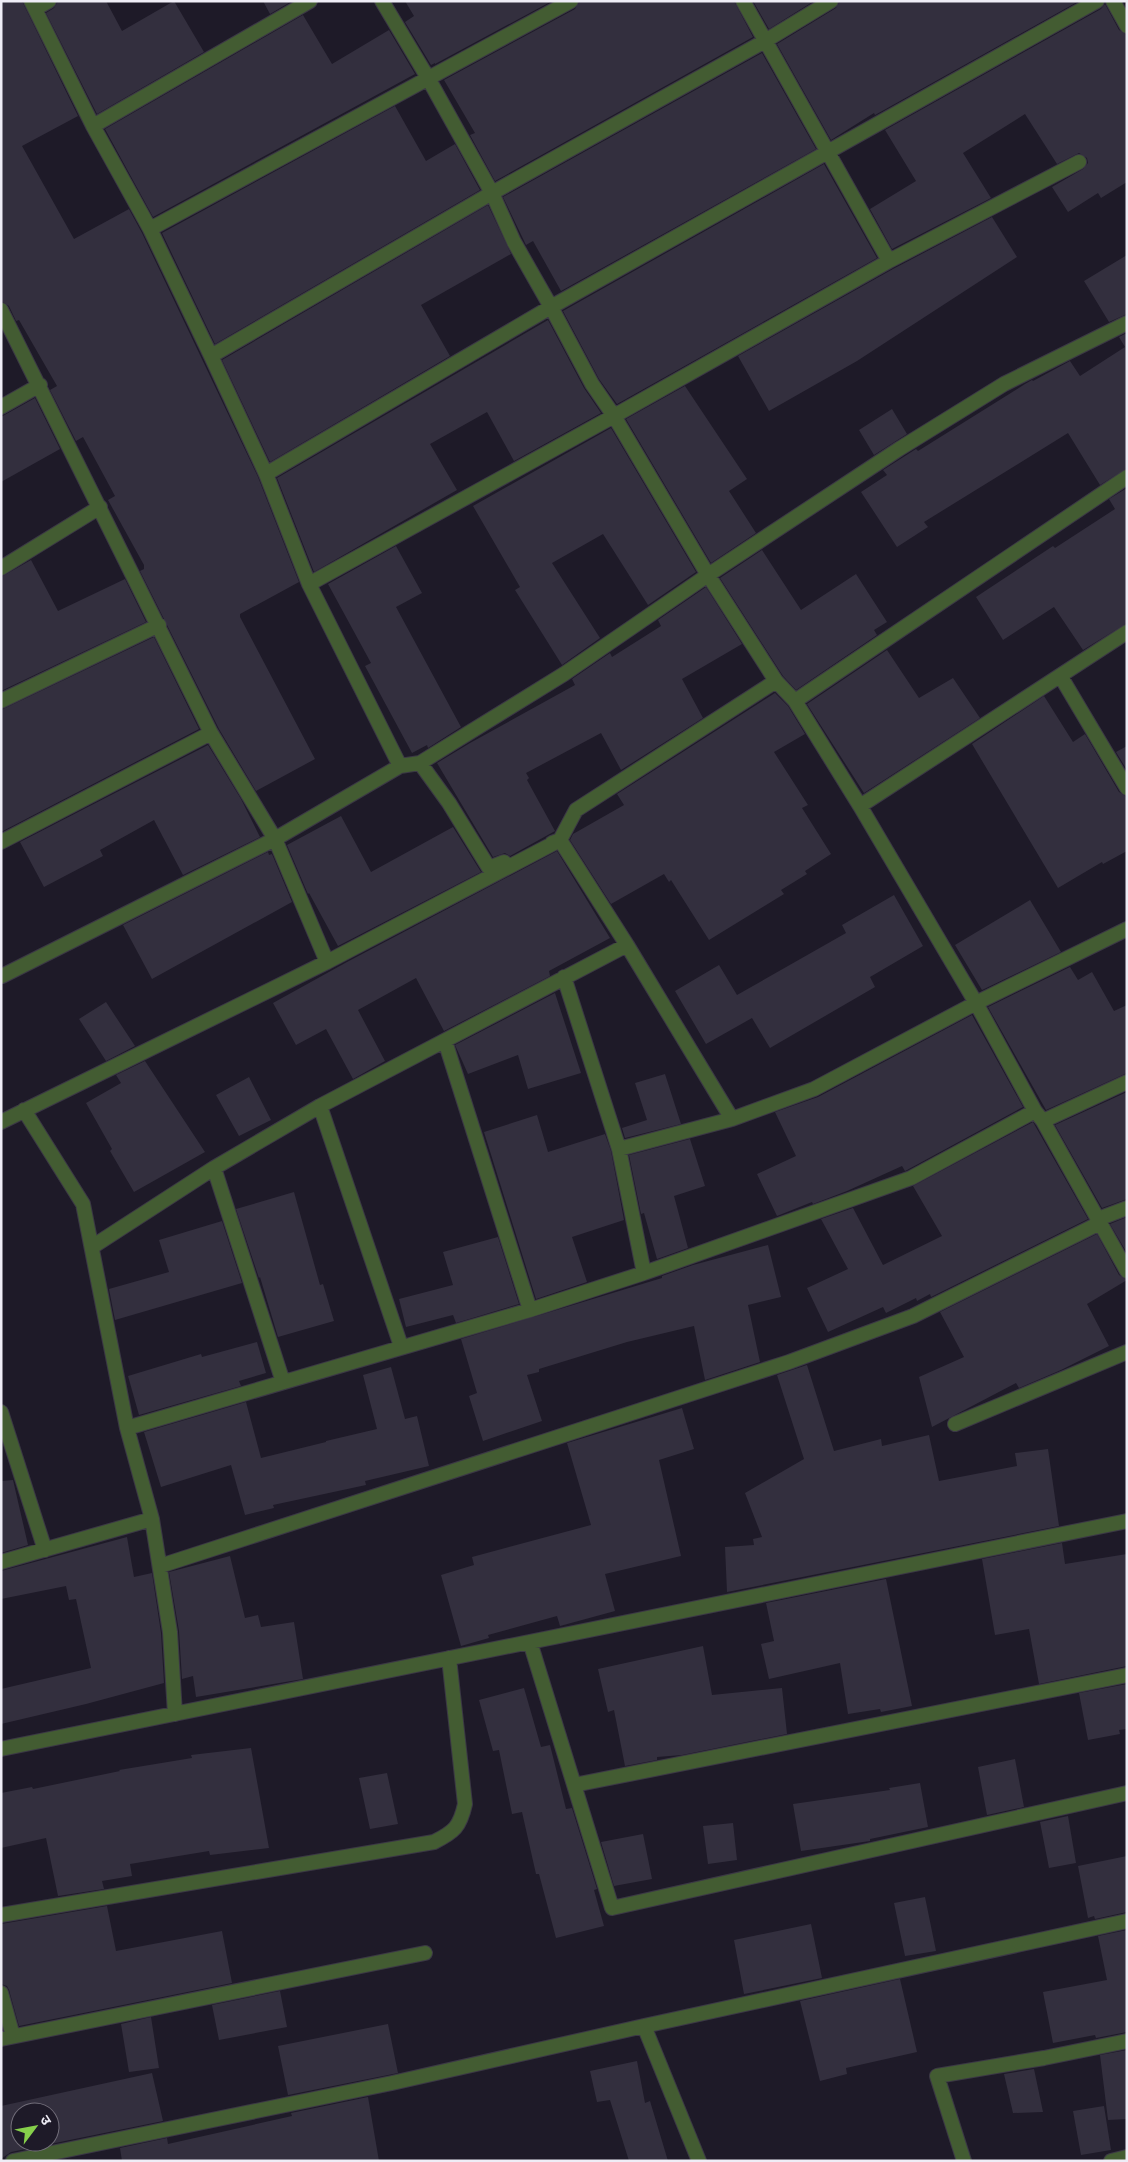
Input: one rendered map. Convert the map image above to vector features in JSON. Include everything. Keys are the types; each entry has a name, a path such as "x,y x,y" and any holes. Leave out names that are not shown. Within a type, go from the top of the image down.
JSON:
{"street":[{"path":"49,1 33,5 93,126 150,229 212,356 266,474 309,584 400,766"},
{"path":"93,126 310,1"},
{"path":"382,1 492,192 514,242 592,384 614,416 708,575 776,681 795,700 860,806 976,1003 1127,1271"},
{"path":"150,229 571,1"},
{"path":"743,1 889,261"},
{"path":"212,356 492,192 765,41 831,1"},
{"path":"266,474 551,307 1097,1"},
{"path":"1113,1 1127,26"},
{"path":"309,584 614,416 889,261 1079,162"},
{"path":"1,310 40,385 211,733 274,839 326,962"},
{"path":"2,976 274,839 400,766 420,763 564,674 708,575 899,449 1004,384 1127,323"},
{"path":"1,406 40,385"},
{"path":"795,700 1127,477"},
{"path":"1,568 100,507"},
{"path":"1,702 158,626"},
{"path":"860,806 1061,677 1127,632"},
{"path":"1061,677 1127,788"},
{"path":"1,1122 326,962 560,840 576,810 776,681"},
{"path":"1,842 211,733"},
{"path":"420,763 449,803 489,868 560,840"},
{"path":"560,840 627,945 732,1119"},
{"path":"619,1149 732,1119 814,1089 976,1003 1127,929"},
{"path":"92,1247 214,1168 320,1106 627,945"},
{"path":"564,977 619,1149 644,1273"},
{"path":"444,1041 530,1310"},
{"path":"127,1428 401,1346 530,1310 644,1273 911,1178 1039,1116 1127,1082"},
{"path":"320,1106 401,1346"},
{"path":"24,1110 83,1204 127,1428 152,1519 170,1632 176,1714"},
{"path":"214,1168 283,1382"},
{"path":"160,1566 798,1359 913,1316 1127,1208"},
{"path":"955,1424 1127,1352"},
{"path":"1,1412 46,1550"},
{"path":"1,1562 152,1519"},
{"path":"1,1749 1127,1521"},
{"path":"530,1642 612,1908 1127,1793"},
{"path":"1,1915 434,1842 452,1833 462,1817 465,1804 449,1658"},
{"path":"574,1785 1127,1675"},
{"path":"13,2161 392,2083 1127,1921"},
{"path":"1,1993 7,2038 425,1954"},
{"path":"644,2026 699,2161"},
{"path":"964,2161 937,2076 1044,2058 1127,2041"},
{"path":"1111,2161 1127,2157"}],"building":[{"path":"1,1 22,1 78,116 22,146 74,239 129,209 258,477 299,582 240,614 240,617 315,759 256,791 219,729 140,571 144,569 144,565 108,500 115,496 83,437 76,441 50,390 57,386 19,320 16,321 9,306 1,301"},
{"path":"58,1 106,1 122,31 174,1 204,52 97,114 46,13 54,8"},
{"path":"263,1 292,1 270,14"},
{"path":"405,1 552,1 431,65 405,22 414,16"},
{"path":"580,1 734,1 753,37 495,181 470,135 475,133 444,80 575,9"},
{"path":"753,1 814,1 769,29"},
{"path":"840,1 1079,1 875,115 874,113 831,140 777,44 836,8"},
{"path":"1105,4 1119,30 1127,35 1127,182 1101,198 1098,193 1068,212 1052,187 1083,169 1088,163 1087,158 1079,153 1057,164 1025,114 963,153 991,198 892,249 870,209 916,181 885,130 1101,9"},
{"path":"303,15 332,64 389,30 415,74 153,217 105,129"},
{"path":"762,53 816,149 561,291 533,241 526,245 503,197"},
{"path":"395,106 426,161 455,144 480,190 215,344 162,233"},
{"path":"824,164 877,258 617,404 599,379 563,311"},
{"path":"488,205 511,254 421,305 450,356 270,462 222,360"},
{"path":"992,217 1017,257 857,361 769,411 738,356 893,269"},
{"path":"1127,255 1127,314 1109,322 1084,281"},
{"path":"548,320 584,388 601,413 514,461 487,412 430,444 457,490 314,572 277,478"},
{"path":"1127,333 1127,468 1100,485 1068,433 924,522 928,527 897,547 861,492 887,475 883,470 916,449 918,451 1025,384 1070,361 1080,376 1125,347 1119,337"},
{"path":"685,386 747,479 729,491 756,533 711,563 626,419"},
{"path":"35,398 60,449 1,482 1,417"},
{"path":"892,409 907,434 874,455 859,430"},
{"path":"611,428 696,572 648,605 603,534 552,563 600,638 562,665 515,590 520,587 473,506"},
{"path":"1127,488 1127,623 1083,650 1054,607 1003,640 976,597 1053,546 1055,548 1115,509 1109,499"},
{"path":"396,546 422,593 396,607 461,727 428,748 427,745 412,753 365,666 371,663 328,584"},
{"path":"762,550 801,610 856,574 887,622 874,630 877,635 796,690 783,676 720,578"},
{"path":"31,560 58,611 125,579 146,622 1,691 1,577"},
{"path":"706,587 742,644 682,679 703,718 621,770 601,733 526,773 529,778 527,780 555,831 510,856 505,853 493,857 437,763 575,685 572,679 610,653 612,657 661,626 658,620"},
{"path":"154,637 199,729 1,832 1,710"},
{"path":"887,650 919,698 953,678 980,718 864,793 807,704"},
{"path":"775,693 788,706 805,734 774,752 808,805 802,808 831,854 805,871 807,874 781,890 784,894 709,940 671,880 669,882 664,874 611,904 570,840 573,834 624,805 617,794"},
{"path":"1044,696 1073,742 1085,734 1119,792 1127,797 1127,851 1103,864 1102,862 1058,888 972,744"},
{"path":"208,745 241,799 260,837 183,875 154,820 100,850 103,856 44,887 20,842"},
{"path":"1127,746 1127,770 1116,752"},
{"path":"341,816 371,872 453,827 481,872 338,946 308,894 287,845"},
{"path":"557,851 610,938 549,971 550,976 444,1031 416,978 358,1010 385,1061 353,1079 326,1029 296,1045 273,1003"},
{"path":"268,852 269,855 272,854 292,902 152,979 123,925"},
{"path":"894,895 923,946 870,977 875,987 770,1048 752,1018 706,1044 675,991 719,965 737,995 846,933 842,925"},
{"path":"1030,900 1061,952 982,990 955,945"},
{"path":"1070,967 1078,980 1092,972 1114,1011 1127,1005 1127,1073 1046,1110 988,1007"},
{"path":"555,993 581,1073 528,1089 518,1055 468,1074 455,1045"},
{"path":"106,1002 135,1046 106,1061 79,1019"},
{"path":"972,1015 1023,1107 905,1171 902,1166 847,1191 777,1216 757,1174 796,1156 775,1112 818,1097"},
{"path":"145,1061 205,1152 134,1192 110,1151 112,1149 86,1103 121,1083 116,1075"},
{"path":"665,1074 681,1124 625,1138 622,1128 647,1120 635,1083"},
{"path":"249,1077 271,1120 239,1136 216,1095"},
{"path":"1127,1092 1127,1199 1102,1208 1055,1125"},
{"path":"537,1115 548,1152 605,1134 611,1151 624,1220 572,1237 587,1282 536,1299 484,1132"},
{"path":"1033,1122 1088,1219 931,1297 930,1294 917,1301 916,1298 886,1313 883,1307 828,1332 807,1288 848,1269 821,1219 853,1208 883,1265 942,1236 913,1186"},
{"path":"690,1139 705,1186 674,1196 688,1248 657,1259 644,1213 641,1214 629,1155"},
{"path":"294,1192 320,1285 323,1284 334,1321 278,1337 260,1277 236,1209"},
{"path":"1127,1217 1127,1253 1110,1224"},
{"path":"222,1221 242,1283 115,1320 109,1289 169,1272 159,1240"},
{"path":"1097,1234 1119,1275 1127,1280 1087,1304 1109,1346 1019,1388 1016,1383 932,1427 919,1377 964,1357 940,1312"},
{"path":"498,1237 519,1304 456,1323 453,1315 406,1327 399,1299 453,1285 443,1252"},
{"path":"768,1245 781,1297 748,1305 760,1362 705,1380 694,1326 627,1342 539,1369 539,1372 527,1375 542,1421 483,1441 469,1396 477,1393 461,1339 662,1278 662,1276 693,1265"},
{"path":"257,1342 266,1373 239,1381 241,1386 139,1415 128,1376 201,1354 202,1357"},
{"path":"807,1365 834,1451 881,1439 882,1446 929,1435 939,1481 1017,1466 1015,1453 1048,1449 1059,1526 727,1592 725,1547 754,1545 753,1539 762,1537 745,1493 804,1459 777,1375"},
{"path":"391,1367 405,1419 417,1416 429,1466 365,1481 366,1485 273,1505 274,1508 245,1515 231,1465 161,1487 144,1432 246,1402 261,1458 377,1429 363,1375"},
{"path":"682,1408 694,1449 659,1460 681,1556 605,1574 615,1611 560,1626 557,1616 488,1635 489,1638 461,1646 441,1575 474,1565 472,1557 591,1525 567,1443"},
{"path":"13,1480 28,1545 1,1553 1,1481"},
{"path":"127,1537 134,1577 152,1573 161,1633 164,1683 1,1724 1,1689 91,1668 76,1599 69,1600 66,1586 1,1599 1,1571"},
{"path":"1062,1543 1065,1564 1127,1554 1127,1666 1039,1684 1029,1629 995,1635 982,1559"},
{"path":"230,1556 245,1618 258,1615 261,1627 294,1622 303,1679 196,1697 193,1676 182,1679 179,1631 169,1572"},
{"path":"886,1579 912,1706 881,1712 880,1709 848,1714 840,1663 769,1679 761,1644 774,1641 766,1603"},
{"path":"703,1646 712,1695 782,1688 787,1734 682,1755 657,1757 657,1760 625,1766 614,1710 608,1712 598,1669"},
{"path":"1127,1684 1127,1729 1119,1730 1120,1734 1088,1740 1079,1693"},
{"path":"524,1688 541,1747 550,1745 566,1809 572,1808 597,1889 594,1890 604,1926 556,1938 539,1874 536,1874 522,1812 512,1814 499,1750 493,1751 479,1700"},
{"path":"251,1748 269,1848 210,1855 209,1851 130,1864 132,1876 102,1881 104,1889 58,1896 46,1838 1,1848 1,1793 32,1787 33,1789 119,1770 192,1758 191,1755"},
{"path":"1015,1759 1024,1807 987,1815 978,1767"},
{"path":"387,1773 398,1824 370,1829 359,1778"},
{"path":"920,1783 928,1827 870,1839 870,1841 801,1851 793,1804 890,1790 889,1788"},
{"path":"1068,1816 1076,1863 1049,1868 1040,1822"},
{"path":"733,1823 737,1860 708,1864 703,1826"},
{"path":"643,1834 652,1879 614,1886 601,1842"},
{"path":"1127,1856 1127,1912 1095,1919 1094,1916 1088,1918 1078,1866"},
{"path":"925,1897 936,1951 905,1956 894,1903"},
{"path":"107,1906 116,1951 222,1931 232,1983 19,2026 9,1990 7,1986 1,1984 1,1924"},
{"path":"811,1924 822,1978 744,1994 734,1940"},
{"path":"1127,1930 1127,2032 1096,2038 1095,2035 1053,2043 1043,1992 1107,1980 1098,1936"},
{"path":"900,1979 917,2052 846,2068 847,2074 820,2081 800,2001"},
{"path":"280,1991 287,2027 219,2040 212,2005"},
{"path":"151,2017 159,2068 129,2072 121,2024"},
{"path":"388,2024 398,2073 288,2095 278,2046"},
{"path":"1127,2050 1127,2119 1108,2120 1100,2055"},
{"path":"637,2061 645,2103 650,2101 668,2161 629,2161 610,2100 597,2102 590,2071"},
{"path":"1034,2069 1043,2112 1013,2113 1004,2074"},
{"path":"152,2073 163,2121 60,2142 60,2102 19,2102"},
{"path":"368,2097 379,2161 122,2161 120,2148 167,2138 168,2144 292,2116 291,2113"},
{"path":"10,2104 11,2152 1,2159 1,2106"},
{"path":"1104,2106 1111,2150 1081,2155 1073,2111"}]}
